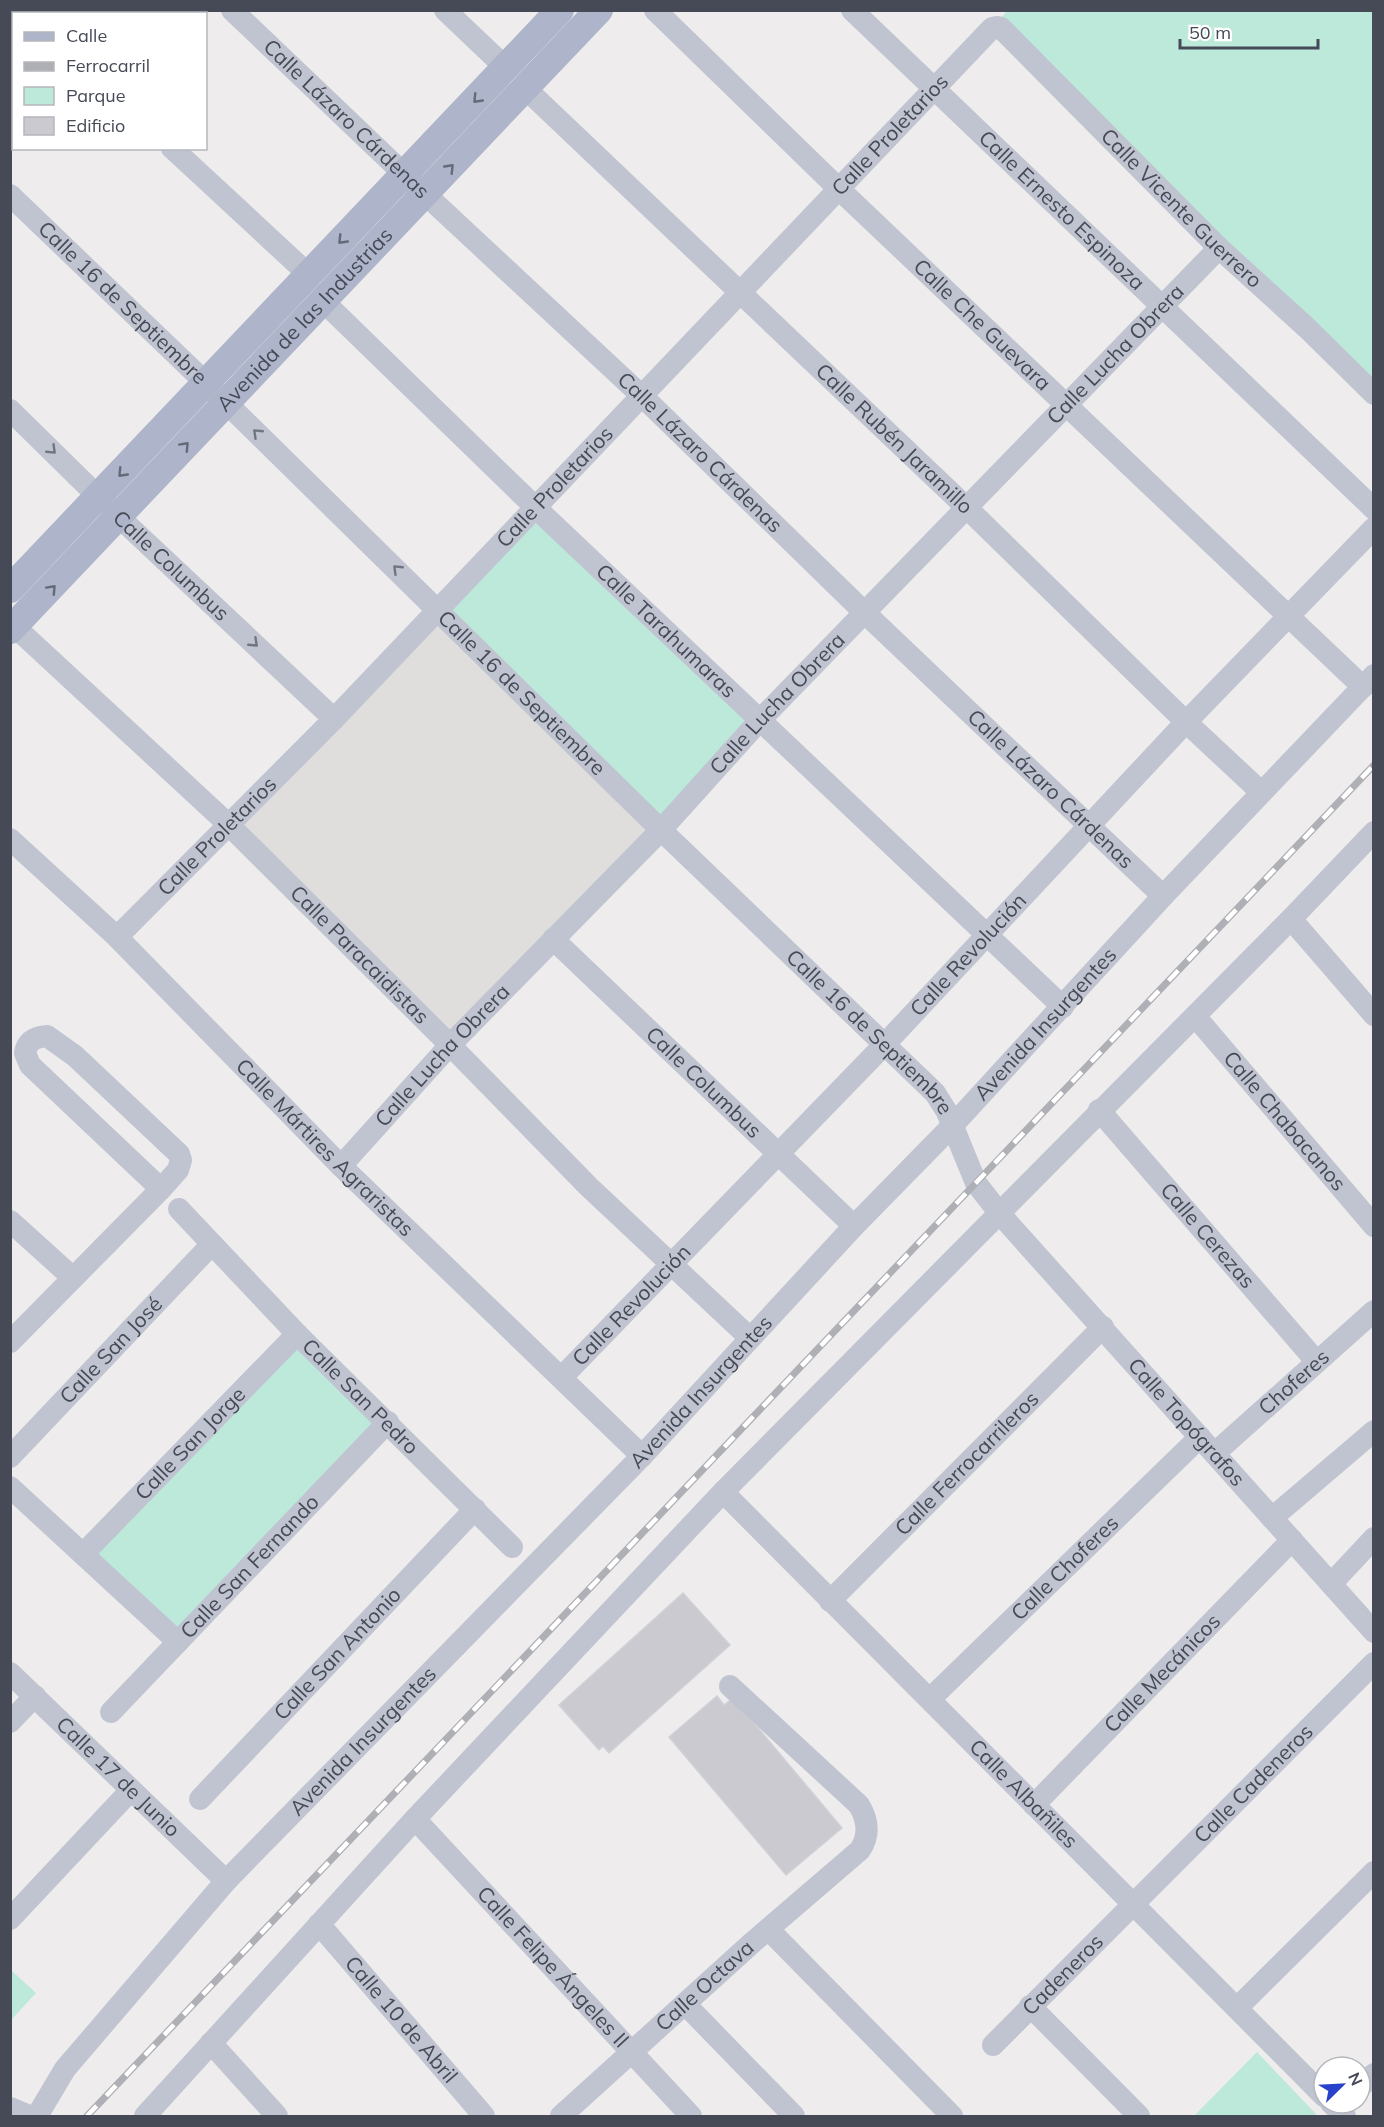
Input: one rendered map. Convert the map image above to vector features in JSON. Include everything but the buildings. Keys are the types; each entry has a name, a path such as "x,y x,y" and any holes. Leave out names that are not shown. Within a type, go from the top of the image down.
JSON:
{"main road":[{"name":"Avenida de las Industrias","path":"12,628 119,517 309,275 560,10"},
{"name":"Avenida de las Industrias","path":"10,589 99,497 323,300 599,10"}],"street":[{"name":"Calle Lázaro Cárdenas","path":"232,10 642,396 865,613 1163,896"},
{"path":"445,10 506,68"},
{"name":"Calle Che Guevara","path":"655,10 840,190 1288,615 1368,681"},
{"name":"Calle Ernesto Espinoza","path":"852,10 1374,509"},
{"name":"Calle Vicente Guerrero","path":"988,32 997,27 1001,28 1219,248 1307,328 1374,394"},
{"name":"Calle Proletarios","path":"117,937 439,610 988,32"},
{"name":"Calle Rubén Jaramillo","path":"526,88 1261,792"},
{"path":"174,150 309,275"},
{"name":"Calle 16 de Septiembre","path":"10,195 942,1101 976,1183 1000,1214"},
{"name":"Calle Lucha Obrera","path":"341,1166 450,1045 661,830 760,720 1219,248"},
{"name":"Calle Tarahumaras","path":"323,300 536,508 1063,1007"},
{"name":"Calle Columbus","path":"10,410 119,517 334,719"},
{"name":"Calle Revolución","path":"562,1377 885,1044 1186,722 1374,528"},
{"name":"Calle Paracaidistas","path":"12,628 229,825 589,1187 750,1338"},
{"name":"Avenida Insurgentes","path":"37,2116 65,2069 226,1881 642,1456 854,1226 953,1125 1063,1007 1163,896 1368,681"},
{"path":"145,2116 414,1819 723,1492 1291,919 1374,832"},
{"name":"Calle Mártires Agraristas","path":"10,839 117,937 341,1166 642,1456"},
{"path":"1291,919 1374,1015"},
{"name":"Calle Columbus","path":"553,939 854,1226"},
{"name":"Calle Chabacanos","path":"1195,1016 1374,1226"},
{"path":"10,1342 161,1189 178,1170 182,1160 179,1154 75,1056 47,1035 31,1041 26,1053 30,1065 161,1189"},
{"name":"Calle Cerezas","path":"1100,1110 1316,1361"},
{"name":"Calle San Pedro","path":"179,1209 297,1334 512,1547"},
{"name":"Calle Topógrafos","path":"1000,1214 1374,1632"},
{"path":"10,1221 73,1278"},
{"name":"Calle San José","path":"10,1457 212,1244"},
{"name":"Choferes","path":"1208,1445 1316,1361 1374,1311"},
{"name":"Calle Ferrocarrileros","path":"830,1601 1103,1327"},
{"name":"Calle San Jorge","path":"83,1554 297,1334"},
{"name":"Calle San Fernando","path":"111,1712 388,1422"},
{"path":"1272,1518 1374,1431"},
{"name":"Calle Choferes","path":"930,1699 1208,1445"},
{"path":"10,1486 178,1642"},
{"name":"Calle Albañiles","path":"723,1492 1312,2084"},
{"name":"Calle San Antonio","path":"200,1799 475,1509"},
{"path":"1331,1584 1374,1538"},
{"name":"Calle Mecánicos","path":"1034,1805 1292,1540"},
{"name":"Calle Cadeneros","path":"1133,1904 1374,1663"},
{"name":"Calle 17 de Junio","path":"10,1673 226,1881"},
{"name":"Calle Octava","path":"561,2116 753,1942 860,1851 867,1835 864,1814 847,1792 730,1686"},
{"path":"10,1722 35,1696"},
{"path":"10,1919 131,1790"},
{"name":"Calle Felipe Ángeles Il","path":"414,1819 691,2116"},
{"path":"1237,2008 1374,1872"},
{"name":"Cadeneros","path":"993,2045 1133,1904"},
{"name":"Calle 10 de Abril","path":"319,1924 484,2116"},
{"path":"769,1930 952,2116"},
{"path":"685,2004 794,2116"},
{"path":"1030,2006 1139,2116"},
{"path":"211,2043 277,2116"},
{"path":"10,2108 29,2116"}],"shaded area":[{"path":"439,610 661,830 450,1045 244,824"}],"green space":[{"path":"1008,10 1373,11 1373,400 992,28"},
{"path":"536,508 760,720 661,830 439,610"},
{"path":"297,1334 388,1422 178,1642 83,1554"},
{"path":"11,1970 36,1993 11,2020"},
{"path":"1257,2052 1312,2110 1312,2115 1315,2115 1314,2116 1194,2116"}],"railway":[{"path":"87,2116 1374,765"}]}
